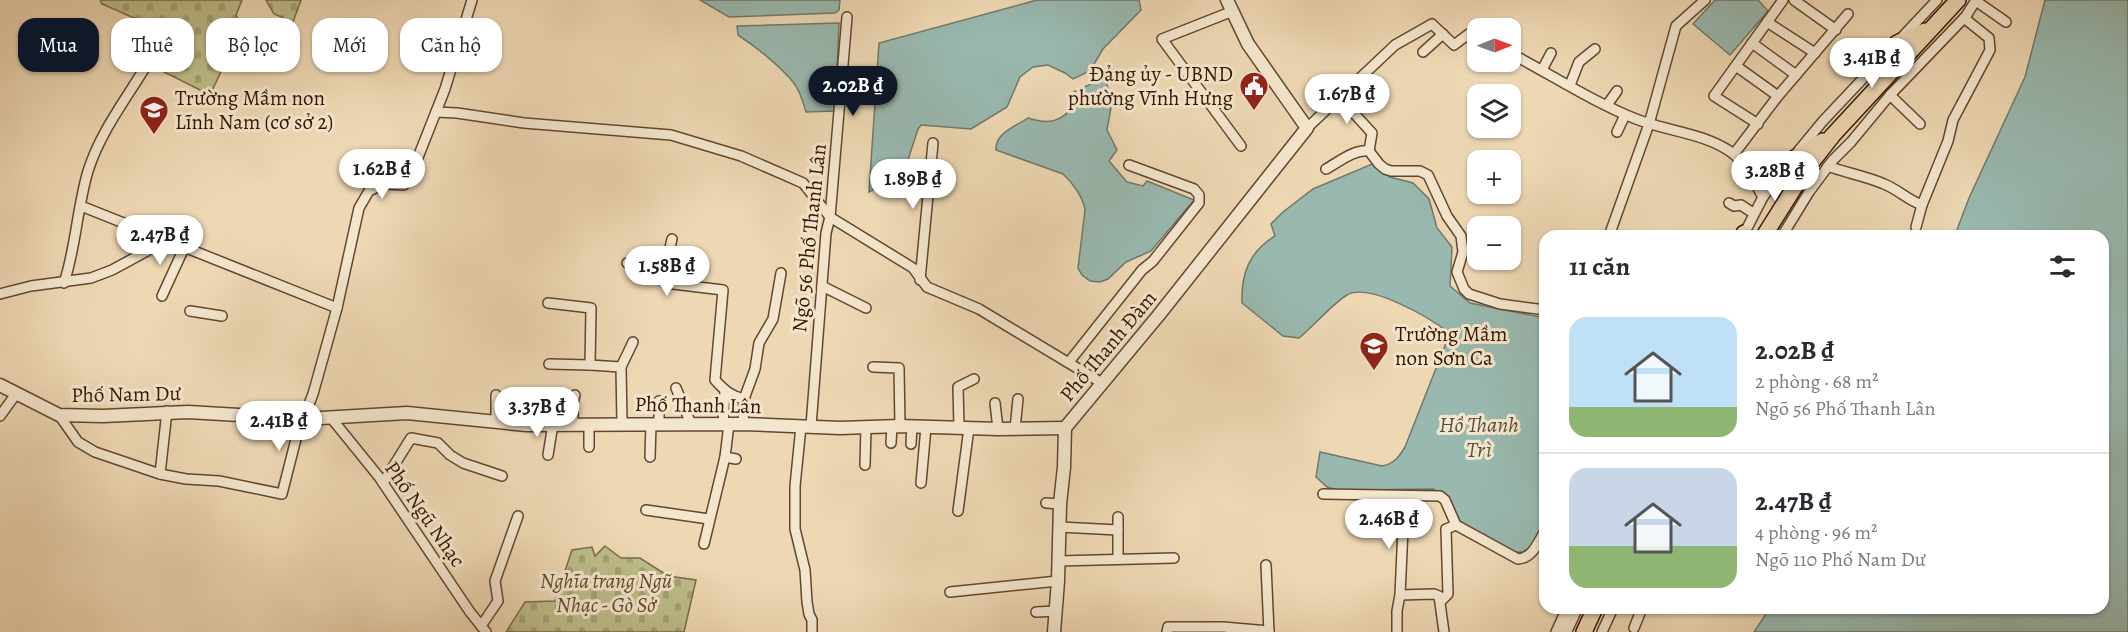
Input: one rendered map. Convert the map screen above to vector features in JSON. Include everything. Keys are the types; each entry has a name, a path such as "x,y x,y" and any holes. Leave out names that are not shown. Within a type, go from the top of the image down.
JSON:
{"main road":[{"path":"1897,42 1934,25 1944,0"},
{"path":"1768,230 1804,172 1833,135 1958,0"},
{"path":"1790,161 1833,135"},
{"path":"1584,632 1592,614"}],"street":[{"path":"59,415 78,442 95,452 160,474 186,479 219,481 282,494 297,435 313,394 359,208 369,191 384,184 404,185 413,170 445,89 472,0"},
{"path":"1611,230 1649,124 1676,26 1705,0"},
{"path":"1758,124 1714,96 1783,0"},
{"path":"1794,0 1836,30"},
{"path":"1746,230 1762,196 1823,121 1937,0"},
{"path":"1786,230 1828,166 1890,95 1964,18 1976,1 2006,22"},
{"path":"1241,146 1162,39 1230,6 1248,44 1307,128 1395,45 1432,24 1454,45 1467,35"},
{"path":"1734,154 1778,96 1848,14"},
{"name":"Ngõ 56 Phố Thanh Lân","path":"812,632 805,570 795,528 795,486 806,426 826,233 830,217 848,17"},
{"path":"1916,227 1922,205 1948,141 1953,120 1990,50 1989,38 1964,18"},
{"path":"1767,22 1815,54"},
{"path":"1424,52 1443,34"},
{"path":"1752,43 1796,75"},
{"path":"1570,86 1579,62 1595,49"},
{"path":"1542,70 1551,53"},
{"path":"1521,59 1625,115 1704,139 1734,154 1755,182 1762,196"},
{"path":"1736,66 1778,96"},
{"path":"63,283 70,265 88,171 103,135 143,72"},
{"path":"1607,105 1617,91"},
{"path":"1890,95 1920,124"},
{"path":"1339,97 1372,134 1369,150 1379,164 1391,171 1420,171 1428,176 1446,216 1461,236 1462,252 1457,272 1464,289 1469,294 1500,304 1539,309"},
{"path":"436,112 457,112 524,123 671,135 741,156 803,183 830,217 913,268 927,286 979,309 1102,383"},
{"path":"1617,132 1625,115"},
{"name":"Phố Thanh Đàm","path":"1054,632 1065,428 1158,316 1307,128"},
{"path":"921,280 933,143"},
{"path":"1326,169 1359,150 1369,150"},
{"path":"1069,362 1199,203 1199,195 1194,189 1129,165"},
{"path":"1828,166 1885,184 1906,198 1922,205"},
{"path":"1729,203 1734,206 1741,205 1754,213"},
{"path":"81,206 336,308"},
{"path":"0,294 31,286 82,281 112,270 147,251 160,237"},
{"path":"672,239 665,283 723,290 715,380 733,397 744,399"},
{"path":"162,296 184,248"},
{"path":"627,263 666,266"},
{"path":"743,424 744,399 756,369 759,343 774,319 781,273"},
{"path":"822,286 866,308"},
{"path":"548,303 591,308 590,365"},
{"path":"190,311 222,316"},
{"path":"622,424 621,367 633,342"},
{"path":"549,363 621,367"},
{"path":"873,367 899,368 901,426 911,444"},
{"path":"958,511 964,428 958,387 974,379"},
{"name":"Phố Nam Dư","path":"0,385 59,415 103,416 167,411 332,419"},
{"path":"676,388 691,424"},
{"path":"704,544 725,457 725,391"},
{"path":"0,416 16,394"},
{"path":"496,395 496,422"},
{"path":"573,424 575,395"},
{"path":"1015,429 1018,399"},
{"path":"650,457 659,402"},
{"path":"995,403 998,429"},
{"path":"160,474 167,411"},
{"name":"Phố Thanh Lân","path":"332,419 407,413 527,425 743,424 998,429 1065,428"},
{"name":"Phố Ngũ Nhạc","path":"332,419 383,483 484,629"},
{"path":"548,455 553,424"},
{"path":"589,424 589,447"},
{"path":"891,443 901,426"},
{"path":"865,465 866,427"},
{"path":"921,483 926,427"},
{"path":"383,483 411,438 438,443 450,455 463,463 502,476"},
{"path":"725,457 736,459"},
{"path":"1323,494 1440,496 1445,500 1456,525 1518,559 1530,555 1539,541"},
{"path":"1046,502 1060,504"},
{"path":"1397,632 1397,611 1401,595 1404,507"},
{"path":"646,510 710,519"},
{"path":"484,629 498,601 495,581 518,516"},
{"path":"1118,517 1118,559"},
{"path":"1441,601 1448,594 1446,529 1456,525"},
{"path":"1060,527 1118,530"},
{"path":"1058,561 1174,558"},
{"path":"1167,632 1168,627 1269,631 1266,565"},
{"path":"950,592 1058,581"},
{"path":"1401,595 1434,594 1438,596 1441,601 1444,632"},
{"path":"1036,612 1056,611"},
{"path":"1556,632 1564,614"},
{"path":"1565,632 1573,614"},
{"path":"1602,632 1610,614"},
{"path":"1634,628 1640,614"}],"green space":[{"path":"100,0 242,0 236,15 238,18 206,18 206,72 221,72 210,95 164,72 194,72 194,18 134,18 102,4"},
{"path":"266,0 301,0 294,18 284,18 274,14"},
{"name":"Nghĩa trang Ngũ Nhạc - Gò Sở","path":"605,546 621,558 640,558 668,576 696,580 684,632 506,632 525,602 555,601 572,550 592,547 595,556"}],"water":[{"path":"700,0 840,0 839,10 835,13 729,17"},
{"path":"1037,0 1139,0 1141,10 1103,49 1090,71 1073,79 1048,65 1033,67 1020,77 1007,107 971,129 921,125 905,169 869,192 879,43"},
{"path":"1715,0 1758,0 1768,11 1730,55 1693,24"},
{"path":"2045,0 2128,0 2128,632 1754,632 1766,614 2109,614 2109,230 1957,230 1969,198 2025,77"},
{"path":"839,23 835,111 806,112 793,82 767,57 738,35 737,26"},
{"path":"1101,79 1106,82 1112,102 1107,130 1117,150 1109,161 1127,182 1143,186 1147,181 1194,200 1151,251 1126,262 1108,279 1100,282 1090,281 1082,275 1078,268 1085,210 1074,186 1063,174 996,150 999,139 1007,131 1028,118 1049,121 1065,115 1075,104 1074,92"},
{"name":"Hồ Thanh Trì","path":"1372,164 1390,177 1413,183 1429,199 1437,228 1452,247 1450,286 1470,303 1539,317 1539,532 1524,552 1511,551 1467,528 1457,518 1445,496 1433,489 1338,490 1327,487 1316,477 1320,452 1382,466 1390,464 1398,457 1405,447 1448,338 1448,332 1428,318 1399,303 1370,293 1357,292 1347,295 1299,338 1283,336 1242,303 1243,283 1248,265 1259,249 1275,236 1271,224 1313,189"}],"place":[{"name":"Đảng ủy - UBND phường Vĩnh Hưng","path":"1254,112"},
{"name":"Trường Mầm non Lĩnh Nam (cơ sở 2)","path":"154,136"},
{"name":"Trường Mầm non Sơn Ca","path":"1374,372"}]}
